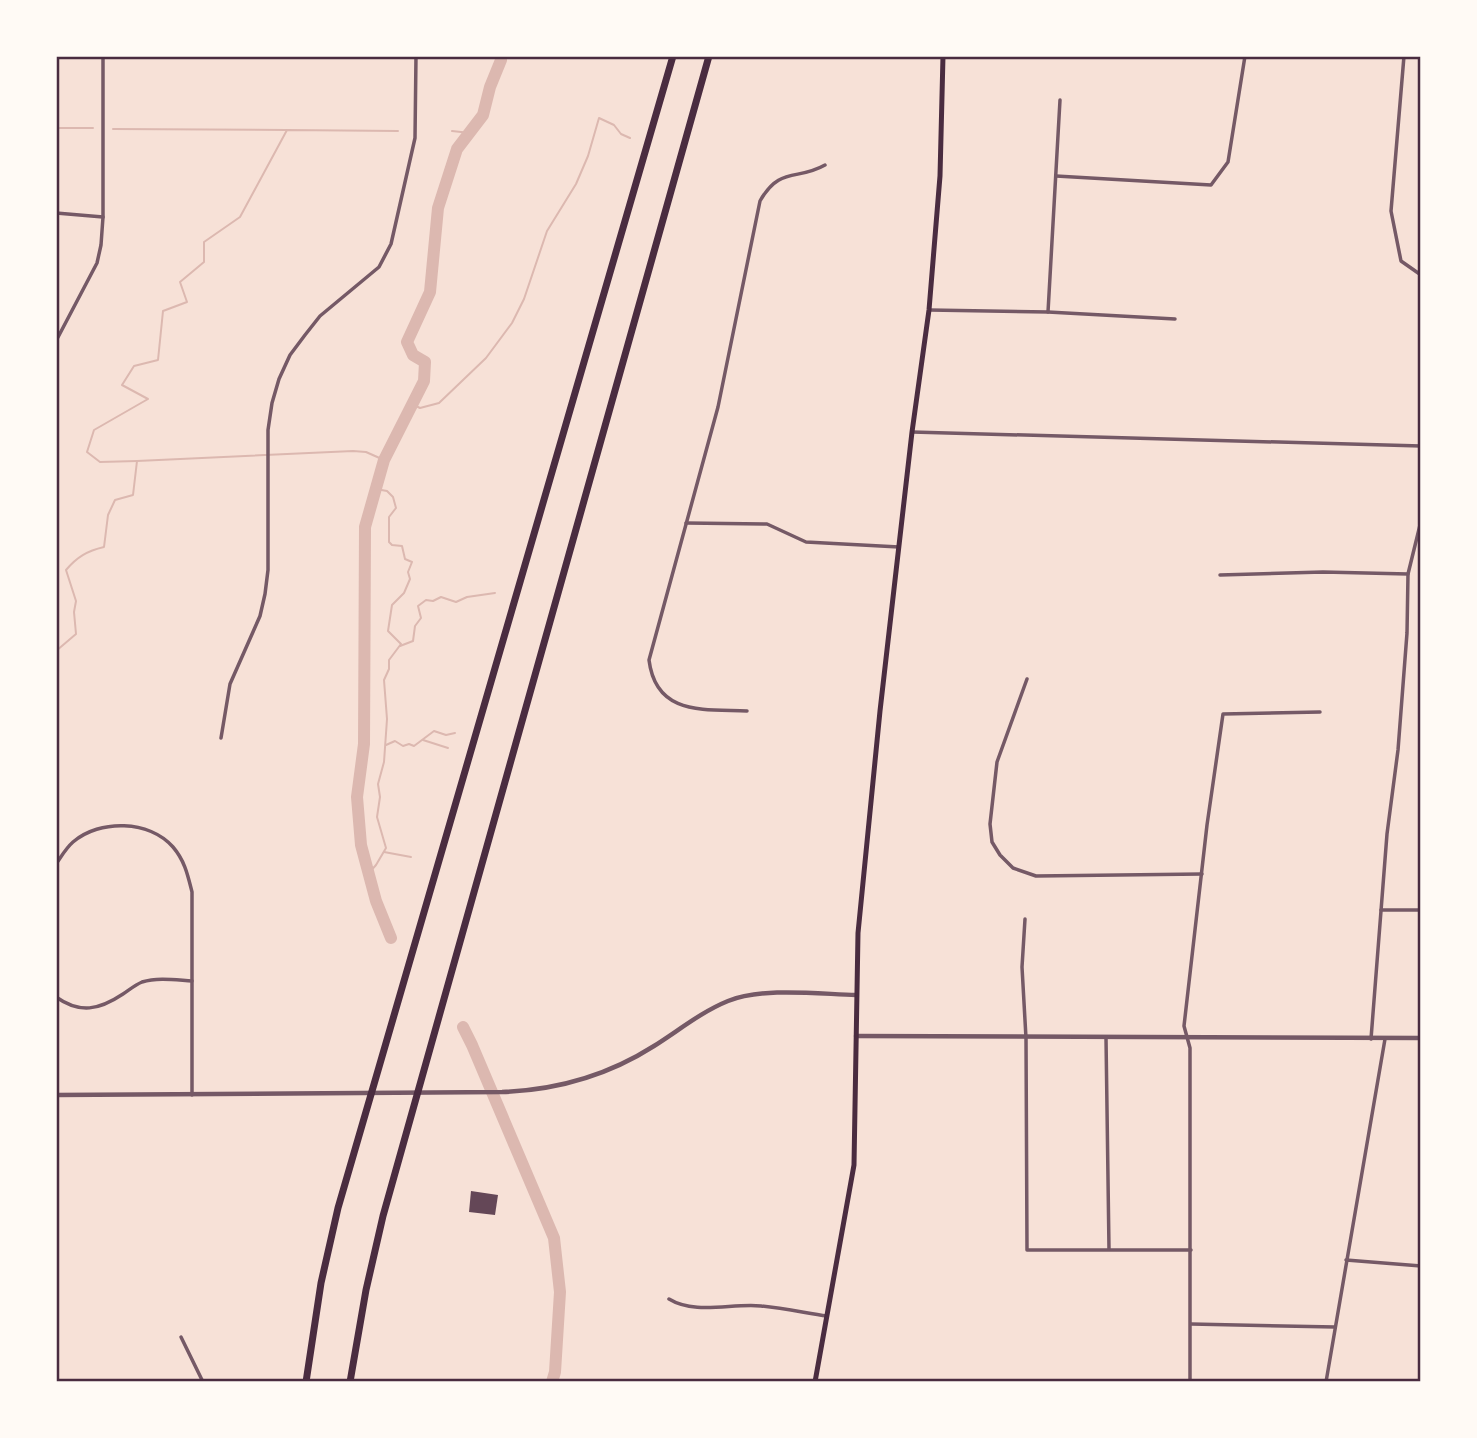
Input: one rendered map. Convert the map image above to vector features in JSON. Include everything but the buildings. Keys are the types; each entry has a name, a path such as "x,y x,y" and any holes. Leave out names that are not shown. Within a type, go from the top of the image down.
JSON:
{"highway":[{"path":"306,1382 329,1245 365,1113 673,56"},
{"path":"350,1382 374,1255 412,1114 709,56"}],"main road":[{"path":"815,1382 854,1165 858,933 912,432 929,310 940,176 943,56"}],"street":[{"path":"56,341 97,263 103,217 103,56"},
{"path":"221,738 230,684 260,615 265,594 268,570 268,430 272,403 290,355 320,316 379,267 391,244 415,138 416,56"},
{"path":"1056,176 1212,185 1228,162 1245,56"},
{"path":"1404,56 1391,211 1401,261 1421,275"},
{"path":"1048,312 1060,100"},
{"path":"747,711 681,706 660,691 650,671 650,649 718,407 760,201 775,182 785,176 825,165"},
{"path":"56,213 103,217"},
{"path":"929,310 1048,312 1175,319"},
{"path":"912,432 1421,446"},
{"path":"1371,1038 1387,834 1398,750 1407,633 1408,574 1421,521"},
{"path":"686,523 767,524 806,542 900,547"},
{"path":"1220,575 1324,572 1408,574"},
{"path":"1027,679 997,762 990,824 992,842 1000,855 1013,868 1036,876 1202,874"},
{"path":"1190,1382 1188,1037 1184,1026 1223,714 1320,712"},
{"path":"56,864 73,842 103,827 125,825 153,833 172,846 186,868 192,892 192,1095"},
{"path":"1380,910 1421,910"},
{"path":"1025,919 1022,967 1026,1038 1027,1250 1191,1250"},
{"path":"56,997 68,1006 88,1009 106,1005 138,983 153,979 192,981"},
{"path":"56,1095 502,1092 545,1089 612,1069 729,1000 767,994 856,995"},
{"path":"856,1036 1421,1038"},
{"path":"1107,1038 1110,1250"},
{"path":"1326,1382 1385,1039"},
{"path":"1346,1260 1421,1266"},
{"path":"668,1299 677,1305 691,1307 761,1306 827,1316"},
{"path":"1191,1324 1335,1327"},
{"path":"181,1337 203,1382"}],"waterway":[{"path":"391,938 376,901 361,845 357,797 364,744 365,527 384,460 424,381 425,362 413,355 407,342 430,292 438,208 457,149 483,115 501,60"},
{"path":"412,404 420,408 439,403 486,358 512,323 524,299 547,231 576,184 588,156 599,118 614,125 621,134 630,138"},
{"path":"56,128 93,128"},
{"path":"113,129 287,130"},
{"path":"137,461 100,462 87,452 94,430 148,399 122,385 134,366 158,360 163,311 187,302 180,282 204,262 204,242 240,217 287,130 398,131"},
{"path":"452,131 470,133"},
{"path":"56,651 76,634 76,601 66,570 83,555 104,547 108,515 115,500 133,495 137,461 353,451 366,452 384,460"},
{"path":"368,874 386,848 377,817 380,797 378,784 384,762 387,719 384,680 389,669 389,660 401,644 388,631 392,605 404,593 410,579 408,572 412,562 405,559 402,546 389,542 389,517 396,508 393,497 387,491 376,489"},
{"path":"400,646 413,641 415,626 421,618 418,606 426,600 433,601 441,597 456,602 467,597 495,593"},
{"path":"386,745 395,741 403,746 414,746 434,731 446,735 455,733"},
{"path":"423,740 448,748"},
{"path":"384,852 411,857"},
{"path":"463,1027 554,1238 560,1292 555,1372 552,1382"}]}
